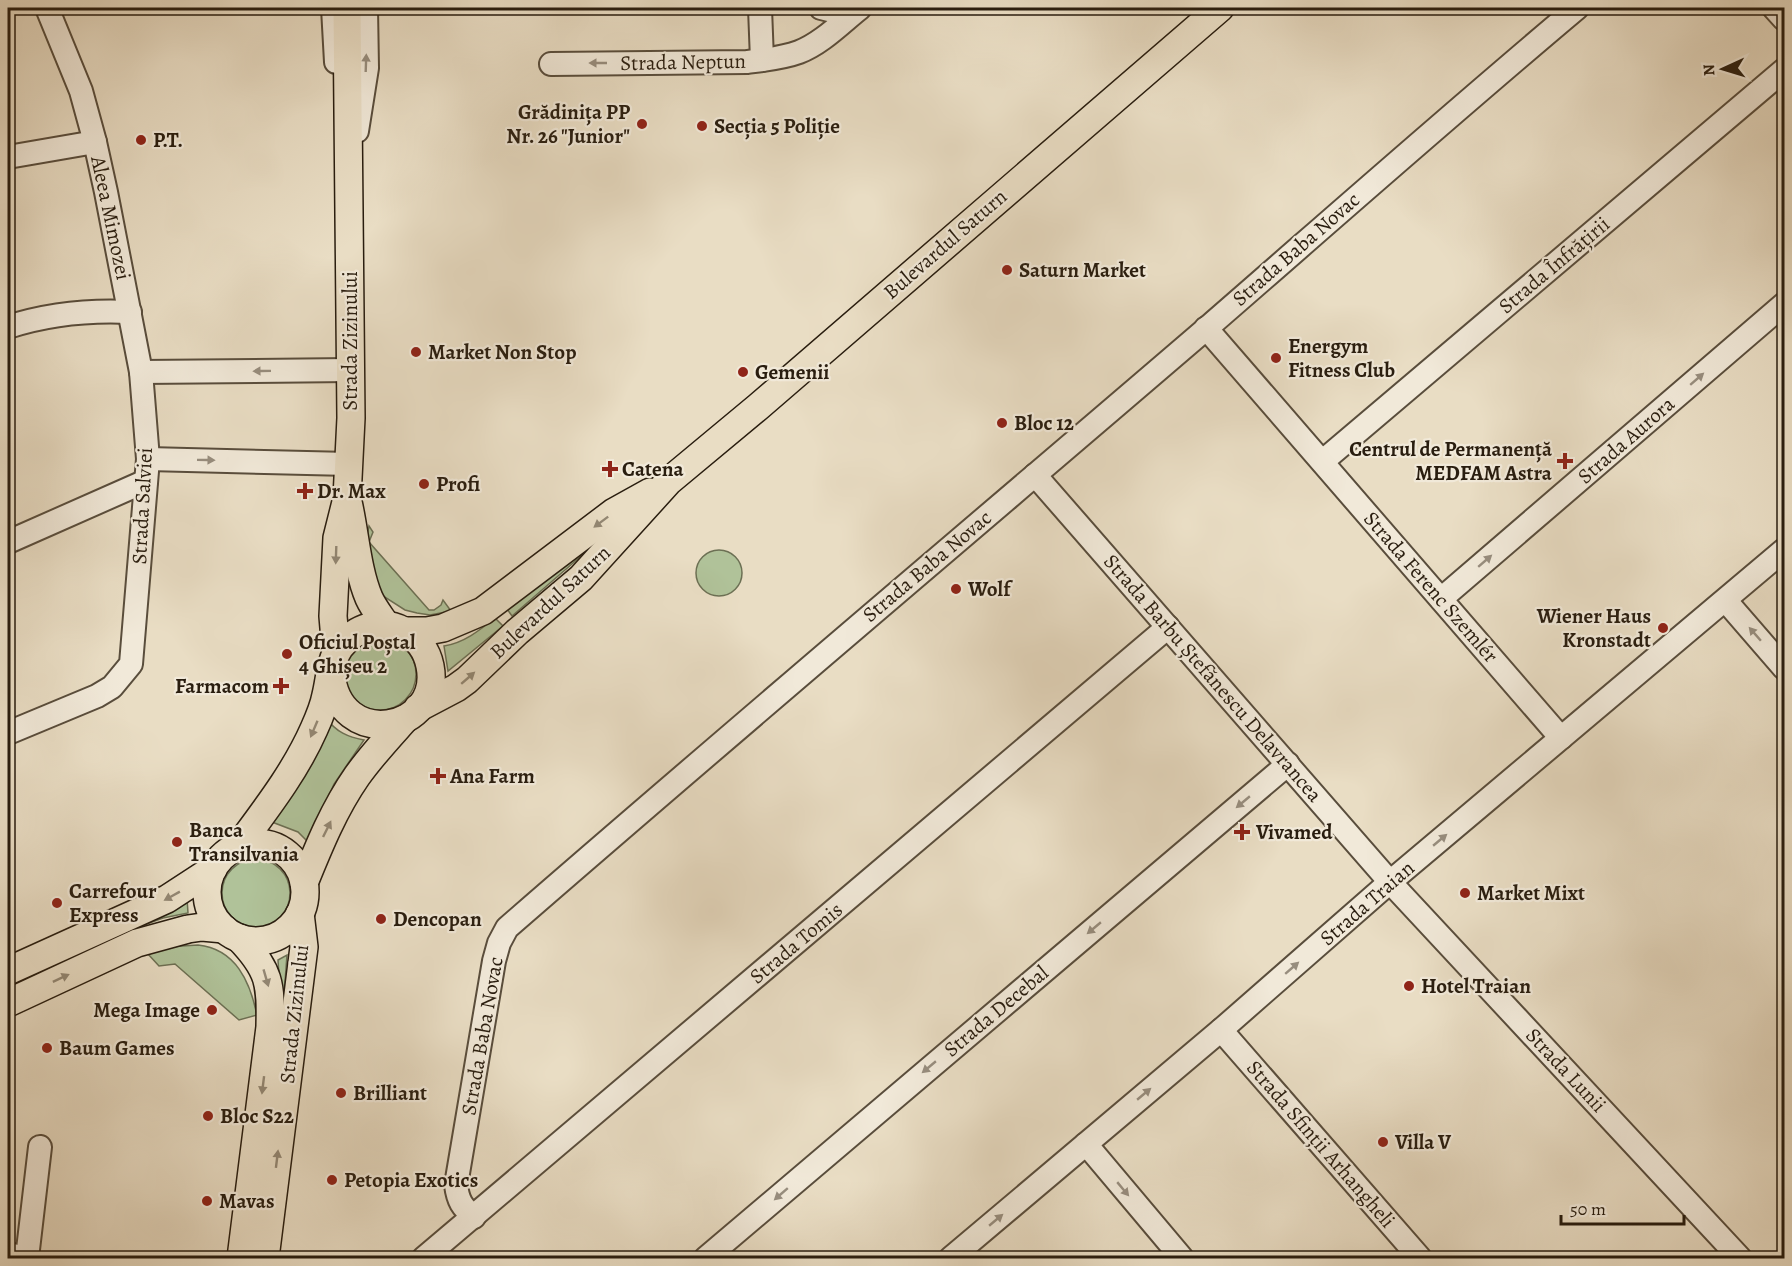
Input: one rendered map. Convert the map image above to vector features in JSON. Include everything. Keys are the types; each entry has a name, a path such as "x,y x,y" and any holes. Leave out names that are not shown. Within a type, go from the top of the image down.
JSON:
{"main road":[{"name":"Strada Zizinului","path":"333,662 336,538 347,498 349,464 351,370 347,8"},
{"name":"Bulevardul Saturn","path":"412,714 467,680 517,632 581,578 669,481 1221,8"},
{"name":"Bulevardul Saturn","path":"395,628 427,631 443,628 483,611 614,512 669,481"},
{"name":"Strada Zizinului","path":"347,498 355,531 359,563 369,598 395,628"},
{"path":"238,847 300,759 322,707 333,662 348,638 372,626 395,628 415,638 429,660 431,673 426,698 371,756 342,800 324,834 304,883"},
{"path":"333,662 336,696 351,715 374,724 395,723 412,714"},
{"path":"8,971 167,899 213,869 224,856 238,847 256,843 275,847 297,865 304,883 304,903 300,913 290,928 275,938 257,941 202,927 188,928 137,943 8,1003"},
{"path":"213,869 209,882 210,907 216,919 232,933"},
{"name":"Strada Zizinului","path":"265,1258 304,947 300,913"},
{"name":"Strada Zizinului","path":"232,933 254,954 263,968 271,1001 270,1027 241,1258"}],"street":[{"name":"Aleea Mimozei","path":"8,327 41,317 100,311 130,312 95,142 81,91 47,8"},
{"name":"Strada Zizinului","path":"333,8 334,42 349,183"},
{"name":"Strada Zizinului","path":"349,183 367,68 366,8"},
{"name":"Strada Neptun","path":"551,64 762,60 760,8"},
{"path":"821,8 829,10 858,8"},
{"path":"762,60 799,52 822,38 858,8"},
{"name":"Strada Baba Novac","path":"474,1217 462,1207 456,1185 494,961 499,943 507,928 1577,8"},
{"path":"1774,8 1785,19"},
{"name":"Strada Înfrățirii","path":"1323,461 1785,70"},
{"path":"8,157 95,142"},
{"name":"Strada Aurora","path":"1441,599 1785,304"},
{"name":"Strada Salviei","path":"8,733 97,696 112,687 131,664 148,459 141,372 130,312"},
{"name":"Strada Ferenc Szemlér","path":"1206,328 1561,738"},
{"path":"141,372 351,370"},
{"path":"148,459 349,464"},
{"name":"Strada Barbu Ștefănescu Delavrancea","path":"1035,475 1390,882"},
{"path":"8,542 146,481"},
{"name":"Strada Traian","path":"951,1258 1221,1030 1390,882 1785,550"},
{"path":"1726,601 1785,668"},
{"name":"Strada Tomis","path":"424,1258 1168,627"},
{"name":"Strada Decebal","path":"706,1258 1288,764"},
{"name":"Strada Lunii","path":"1390,882 1740,1258"},
{"name":"Strada Sfinții Arhangheli","path":"1221,1030 1420,1258"},
{"path":"1086,1144 1182,1258"},
{"path":"8,1254 27,1258 40,1146"}],"green space":[{"path":"369,526 373,532 369,542 429,610 434,610 441,605 443,600 451,611 430,615 417,613 405,610 383,596 376,587 364,549"},
{"path":"595,544 512,616 507,609 588,545"},
{"path":"719,550 735,557 742,573 735,589 719,596 703,589 696,573 703,557"},
{"path":"495,618 503,626 448,671 444,646 465,639"},
{"path":"387,638 406,648 414,660 416,674 414,688 406,700 394,708 373,710 354,700 346,688 344,667 354,648 366,640"},
{"path":"326,718 343,733 364,740 334,784 308,842 298,832 272,822"},
{"path":"256,859 269,861 280,869 288,880 290,893 288,906 280,917 269,925 256,927 243,925 232,917 224,906 222,893 224,880 232,869 243,861"},
{"path":"187,898 188,913 144,925 143,921"},
{"path":"198,945 211,948 232,960 245,979 257,1015 239,1020 175,964 159,966 148,954 166,947"},
{"path":"287,955 282,1022 278,960"}],"place":[{"name":"Grădinița PP Nr. 26 \"Junior\"","path":"642,124"},
{"name":"Secția 5 Poliție","path":"702,126"},
{"name":"P.T.","path":"141,140"},
{"name":"Saturn Market","path":"1007,270"},
{"name":"Market Non Stop","path":"416,352"},
{"name":"Energym Fitness Club","path":"1276,358"},
{"name":"Gemenii","path":"743,372"},
{"name":"Bloc 12","path":"1002,423"},
{"name":"Centrul de Permanență MEDFAM Astra","path":"1565,461"},
{"name":"Catena","path":"610,469"},
{"name":"Profi","path":"424,484"},
{"name":"Dr. Max","path":"305,491"},
{"name":"Wolf","path":"956,589"},
{"name":"Wiener Haus Kronstadt","path":"1663,628"},
{"name":"Oficiul Poștal 4 Ghișeu 2","path":"287,654"},
{"name":"Farmacom","path":"281,686"},
{"name":"Ana Farm","path":"438,776"},
{"name":"Vivamed","path":"1242,832"},
{"name":"Banca Transilvania","path":"177,842"},
{"name":"Market Mixt","path":"1465,893"},
{"name":"Carrefour Express","path":"57,903"},
{"name":"Dencopan","path":"381,919"},
{"name":"Hotel Traian","path":"1409,986"},
{"name":"Mega Image","path":"212,1010"},
{"name":"Baum Games","path":"47,1048"},
{"name":"Brilliant","path":"341,1093"},
{"name":"Bloc S22","path":"208,1116"},
{"name":"Villa V","path":"1383,1142"},
{"name":"Petopia Exotics","path":"332,1180"},
{"name":"Mavas","path":"207,1201"}]}
